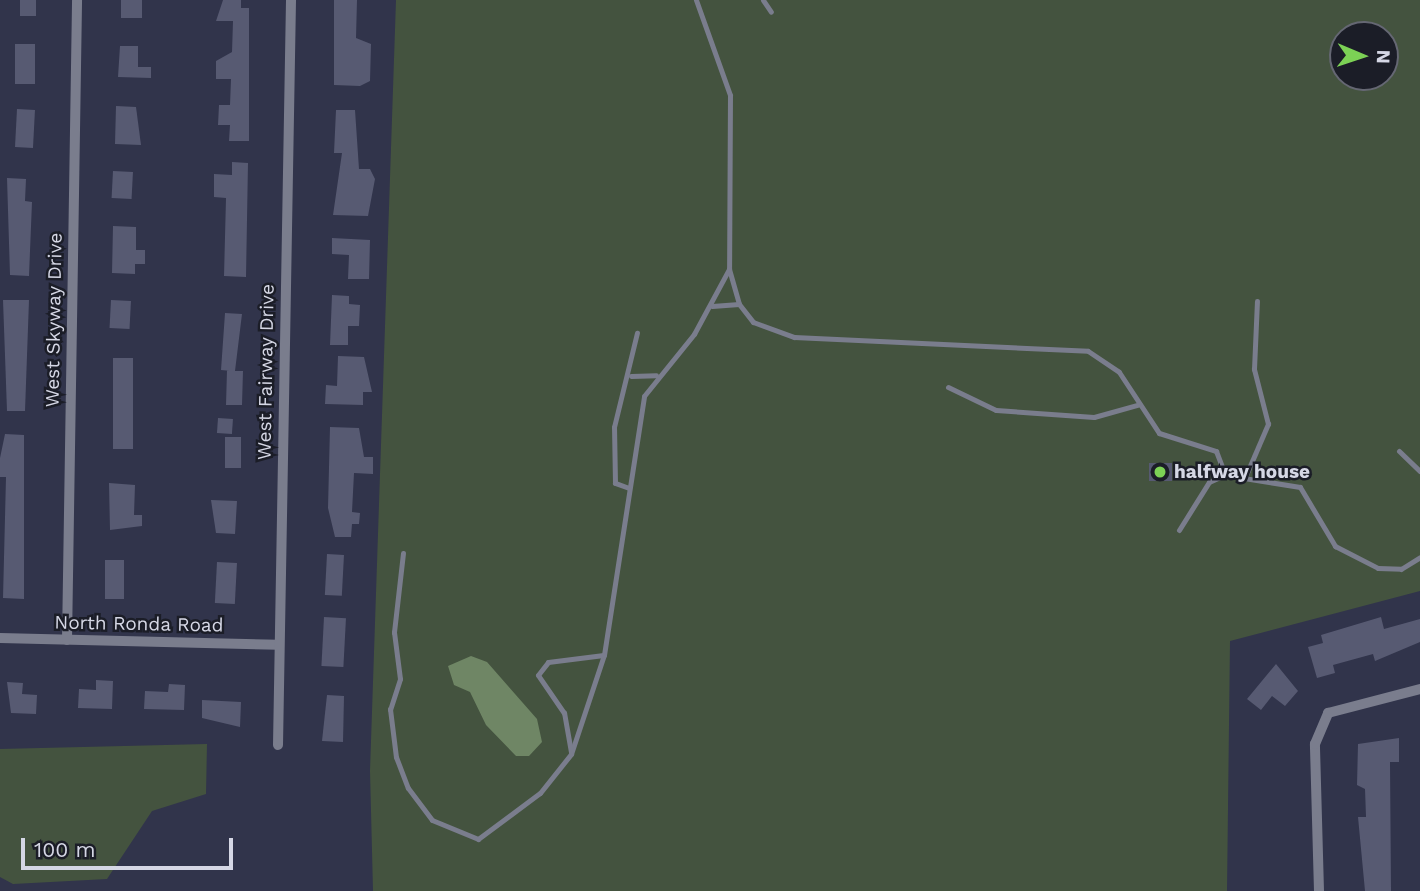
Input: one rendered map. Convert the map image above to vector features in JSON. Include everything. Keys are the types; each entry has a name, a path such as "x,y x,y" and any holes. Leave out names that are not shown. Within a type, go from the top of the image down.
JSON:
{"street":[{"name":"West Skyway Drive","path":"67,640 76,0"},
{"name":"West Fairway Drive","path":"278,746 291,0"},
{"name":"North Ronda Road","path":"0,638 278,645"},
{"path":"1319,891 1315,744 1328,713 1420,689"}],"lane":[{"path":"696,0 730,95 729,269 739,304 753,322 794,337 1088,351 1119,372 1137,405 1169,439 1216,451 1225,475"},
{"path":"764,0 771,12"},
{"path":"403,553 394,632 400,679 391,726 408,788 421,808 446,831 478,839 540,793 571,754 604,655 638,415 656,375 709,309 729,269"},
{"path":"709,309 726,301 739,304"},
{"path":"1246,475 1268,424 1254,369 1257,301"},
{"path":"629,488 615,483 614,427 631,376 637,333"},
{"path":"631,376 656,375"},
{"path":"948,387 996,410 1094,417 1137,405"},
{"path":"1399,451 1420,471"},
{"path":"1179,530 1209,482 1225,475 1246,475 1300,488 1335,546 1358,560 1401,569 1420,556"},
{"path":"571,754 564,713 538,675 548,663 604,655"}],"shaded area":[{"path":"396,0 1420,0 1420,591 1230,641 1227,891 373,891 370,771"},
{"path":"471,656 487,662 537,719 542,742 529,756 516,756 486,725 470,692 454,685 448,666"},
{"path":"207,744 206,794 152,811 107,879 13,884 0,877 0,749"}],"building":[{"path":"20,0 36,0 36,16 20,16"},
{"path":"121,0 142,0 142,18 121,18"},
{"path":"223,0 241,0 241,8 249,8 249,141 229,141 230,125 218,125 219,105 230,105 231,79 216,79 216,61 232,52 233,21 216,21"},
{"path":"334,0 357,0 356,38 371,44 370,81 360,86 334,85"},
{"path":"15,44 35,44 35,84 15,84"},
{"path":"120,46 138,46 138,67 151,67 151,78 118,77"},
{"path":"116,106 136,107 141,145 115,144"},
{"path":"17,109 35,110 33,148 15,147"},
{"path":"336,110 355,110 359,169 370,169 375,179 368,216 333,215 342,153 334,153"},
{"path":"232,162 248,163 246,277 224,276 226,198 214,197 214,174 232,175"},
{"path":"113,171 133,172 132,199 112,198"},
{"path":"7,178 26,179 25,201 32,202 29,276 10,275"},
{"path":"113,226 136,227 136,250 145,250 145,264 135,264 135,274 112,273"},
{"path":"332,238 370,240 369,279 348,279 349,255 332,254"},
{"path":"332,295 349,296 349,304 360,305 359,326 348,326 348,345 330,345"},
{"path":"3,300 29,300 25,411 7,411"},
{"path":"111,300 131,301 130,329 110,328"},
{"path":"225,313 242,314 235,371 243,371 242,405 226,405 227,371 221,370"},
{"path":"338,356 364,357 372,392 363,392 363,405 325,404 326,385 337,386"},
{"path":"113,358 133,358 133,449 113,449"},
{"path":"218,418 233,419 232,434 217,433"},
{"path":"330,427 359,428 364,457 373,457 373,474 354,473 352,512 360,513 359,524 352,524 351,537 335,537 328,508"},
{"path":"5,434 24,435 24,599 3,598 6,477 0,477 0,458"},
{"path":"225,437 241,437 241,468 225,468"},
{"name":"halfway house","path":"1149,463 1172,463 1172,481 1149,481"},
{"path":"109,483 135,485 134,515 142,515 142,526 110,530"},
{"path":"211,500 237,501 235,534 216,533"},
{"path":"327,554 344,555 342,596 325,595"},
{"path":"105,560 124,560 124,599 105,599"},
{"path":"217,562 237,563 235,604 215,603"},
{"path":"324,617 346,618 343,667 321,666"},
{"path":"1381,617 1384,629 1420,619 1420,642 1375,661 1373,654 1333,665 1335,673 1317,678 1308,647 1323,643 1321,635"},
{"path":"1276,664 1298,691 1285,706 1272,696 1261,710 1247,699"},
{"path":"96,680 113,681 112,709 78,708 79,689 96,690"},
{"path":"7,682 23,683 22,694 37,695 36,714 11,713"},
{"path":"169,684 185,685 184,710 144,709 145,691 168,692"},
{"path":"327,695 344,696 343,742 322,741"},
{"path":"202,700 241,702 240,727 202,718"},
{"path":"1399,738 1399,762 1390,762 1391,891 1365,891 1358,817 1366,817 1365,789 1357,785 1358,744"}],"place":[{"name":"halfway house","path":"1160,472"}]}
